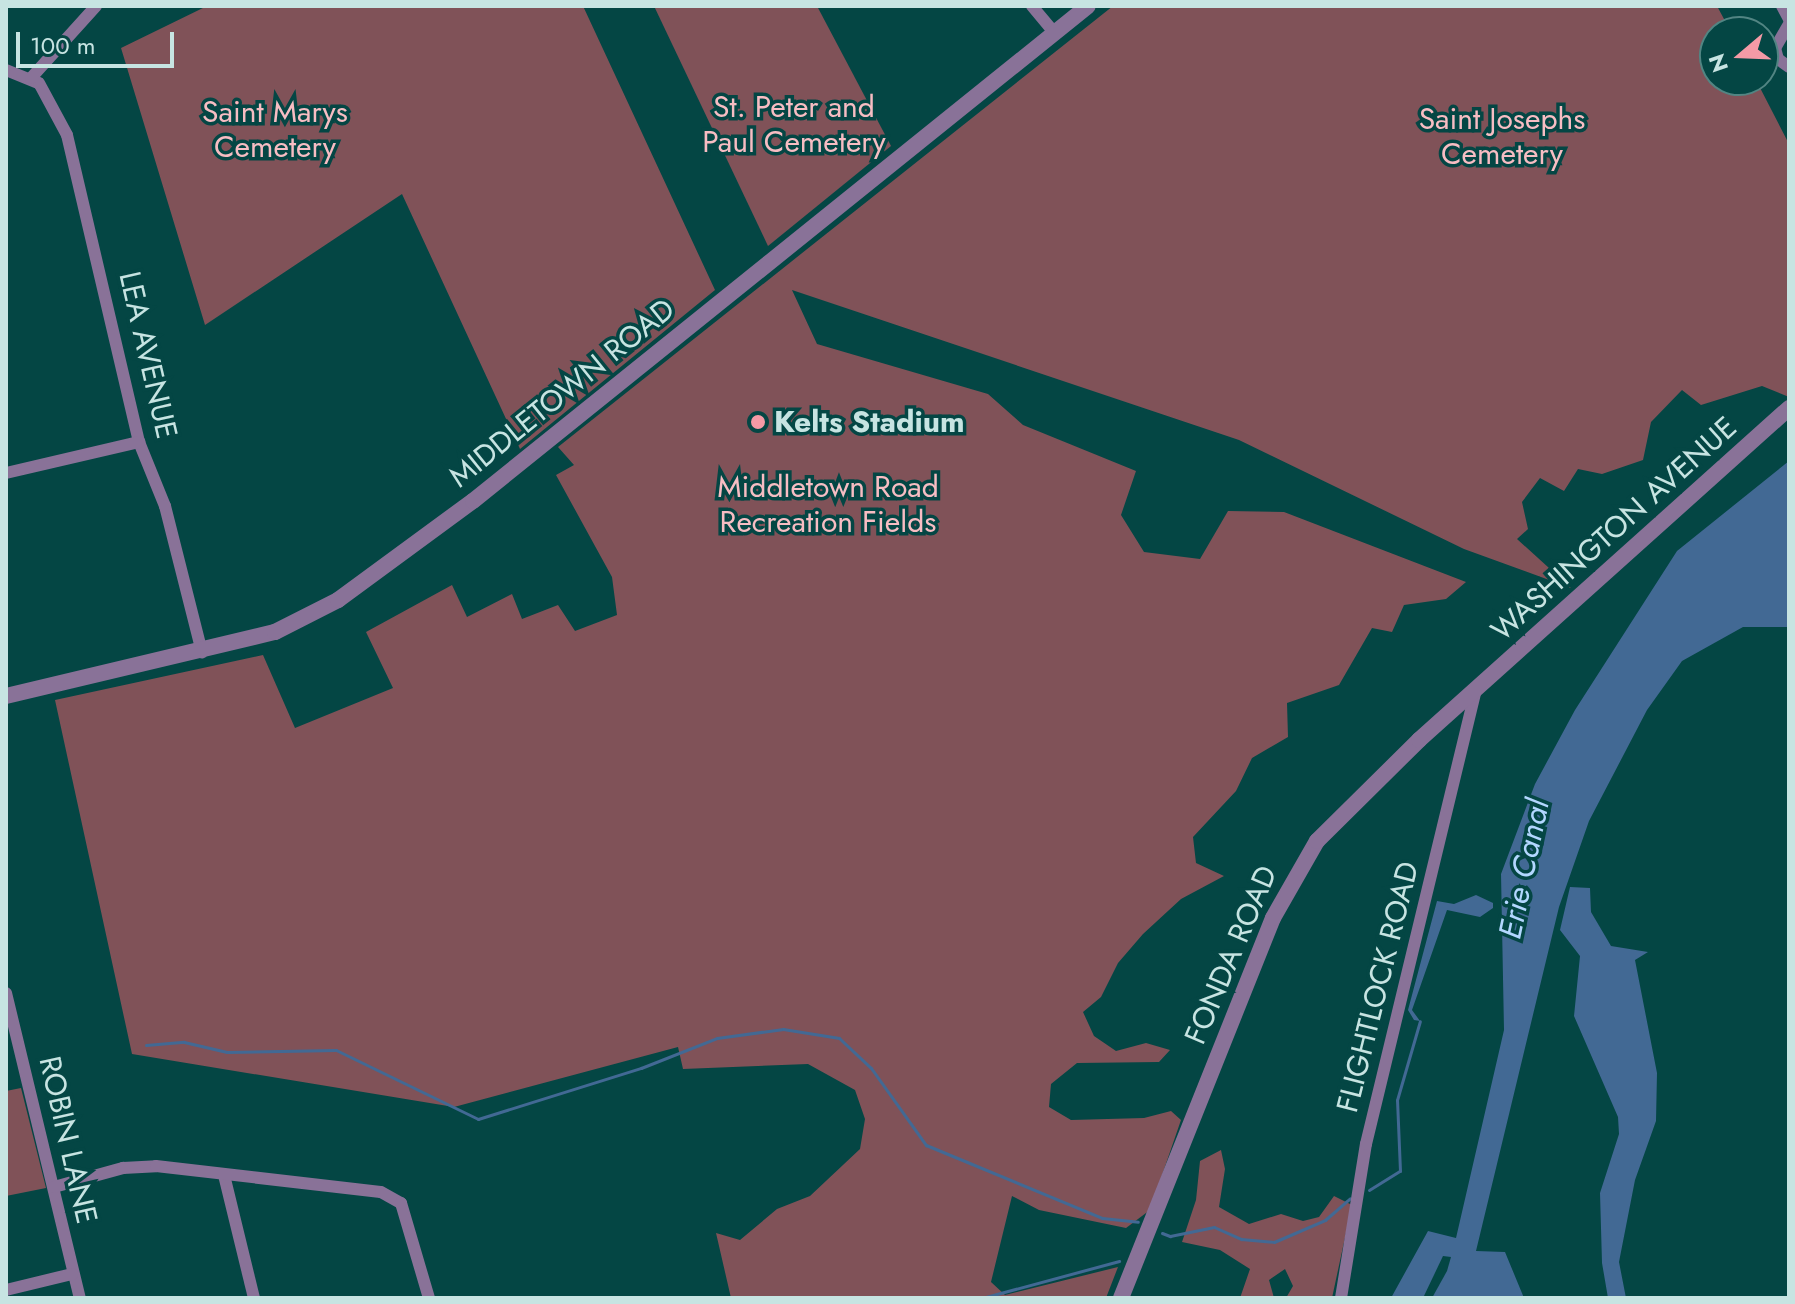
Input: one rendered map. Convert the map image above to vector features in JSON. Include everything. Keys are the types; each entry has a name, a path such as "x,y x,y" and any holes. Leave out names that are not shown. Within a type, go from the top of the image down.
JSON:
{"street":[{"path":"6,70 31,78 96,6"},
{"path":"1032,6 1055,33"},
{"name":"MIDDLETOWN ROAD","path":"6,696 202,652 303,620 391,565 1088,6"},
{"path":"1782,6 1789,21 1775,48 1778,59 1789,67"},
{"name":"LEA AVENUE","path":"31,78 47,92 67,135 139,442 165,506 202,652"},
{"name":"WASHINGTON AVENUE","path":"1476,691 1789,408"},
{"path":"6,473 139,442"},
{"name":"FONDA ROAD","path":"1121,1298 1293,876 1342,815 1476,691"},
{"name":"FLIGHTLOCK ROAD","path":"1341,1298 1366,1144 1476,691"},
{"name":"ROBIN LANE","path":"6,993 80,1298"},
{"path":"54,1187 137,1166 394,1196 414,1238 429,1298"},
{"path":"224,1175 254,1298"},
{"path":"6,1290 72,1274"}],"green space":[{"name":"Saint Marys Cemetery","path":"207,6 583,6 715,290 520,449 402,194 205,325 121,48"},
{"name":"St. Peter and Paul Cemetery","path":"654,6 817,6 891,146 768,246"},
{"path":"1113,6 1717,6 1722,16 1699,16 1699,96 1764,96 1789,144 1789,397 1762,386 1701,405 1682,390 1651,422 1643,460 1602,474 1578,469 1564,491 1540,478 1522,502 1528,529 1517,539 1571,588 1464,549 1239,440 792,290 817,344 988,394 1023,425 1136,471 1121,515 1144,552 1200,559 1228,511 1284,512 1466,582 1446,599 1404,605 1392,632 1372,628 1339,685 1287,703 1288,737 1252,758 1236,791 1193,837 1196,863 1224,876 1181,899 1143,934 1118,963 1101,997 1083,1012 1094,1036 1116,1051 1146,1043 1170,1050 1159,1062 1077,1063 1051,1084 1049,1107 1071,1120 1144,1118 1171,1111 1181,1120 1150,1210 1126,1228 1039,1210 1012,1196 991,1282 1005,1295 1118,1267 1106,1298 731,1298 716,1233 740,1240 777,1209 810,1196 860,1149 865,1119 855,1090 808,1064 683,1069 678,1047 454,1107 132,1054 55,700 263,655 295,728 393,688 366,632 452,585 467,617 512,594 522,619 558,605 575,631 617,615 612,577 556,475 574,465 558,447"},
{"path":"21,1088 46,1188 6,1196 6,1091"},
{"path":"1221,1150 1225,1169 1219,1207 1249,1224 1281,1214 1303,1221 1319,1217 1334,1196 1352,1205 1332,1298 1286,1298 1293,1286 1285,1269 1269,1280 1274,1298 1240,1298 1250,1269 1220,1250 1182,1242 1196,1200 1200,1161"}],"water":[{"name":"Erie Canal","path":"1789,461 1789,627 1743,627 1682,661 1647,710 1589,821 1559,907 1476,1251 1505,1252 1524,1298 1391,1298 1428,1231 1456,1238 1504,1030 1501,874 1535,784 1575,710 1677,551"},
{"path":"1570,887 1590,888 1591,912 1611,946 1648,952 1635,960 1657,1073 1656,1121 1635,1180 1619,1262 1626,1298 1608,1298 1602,1263 1600,1193 1619,1134 1618,1117 1574,1016 1580,956 1560,930"},
{"path":"1476,895 1493,903 1493,908 1480,917 1447,910 1412,1010 1420,1021 1414,1020 1408,1010 1437,901 1454,904"}],"pier":[{"path":"1443,1256 1451,1257 1447,1271 1432,1298 1423,1298"}],"waterway":[{"path":"1369,1190 1400,1171 1397,1100 1420,1021"},
{"path":"146,1045 184,1042 227,1052 336,1050 478,1119 641,1068 717,1038 783,1029 839,1038 871,1068 926,1145 1102,1218 1138,1222"},
{"path":"1162,1233 1170,1236 1214,1227 1241,1239 1274,1242 1325,1220 1350,1198"},
{"path":"982,1298 1119,1261"}],"place":[{"name":"Kelts Stadium","path":"758,422"}],"park label":[{"name":"Saint Josephs Cemetery","path":"1502,136"},
{"name":"Middletown Road Recreation Fields","path":"828,504"}]}
